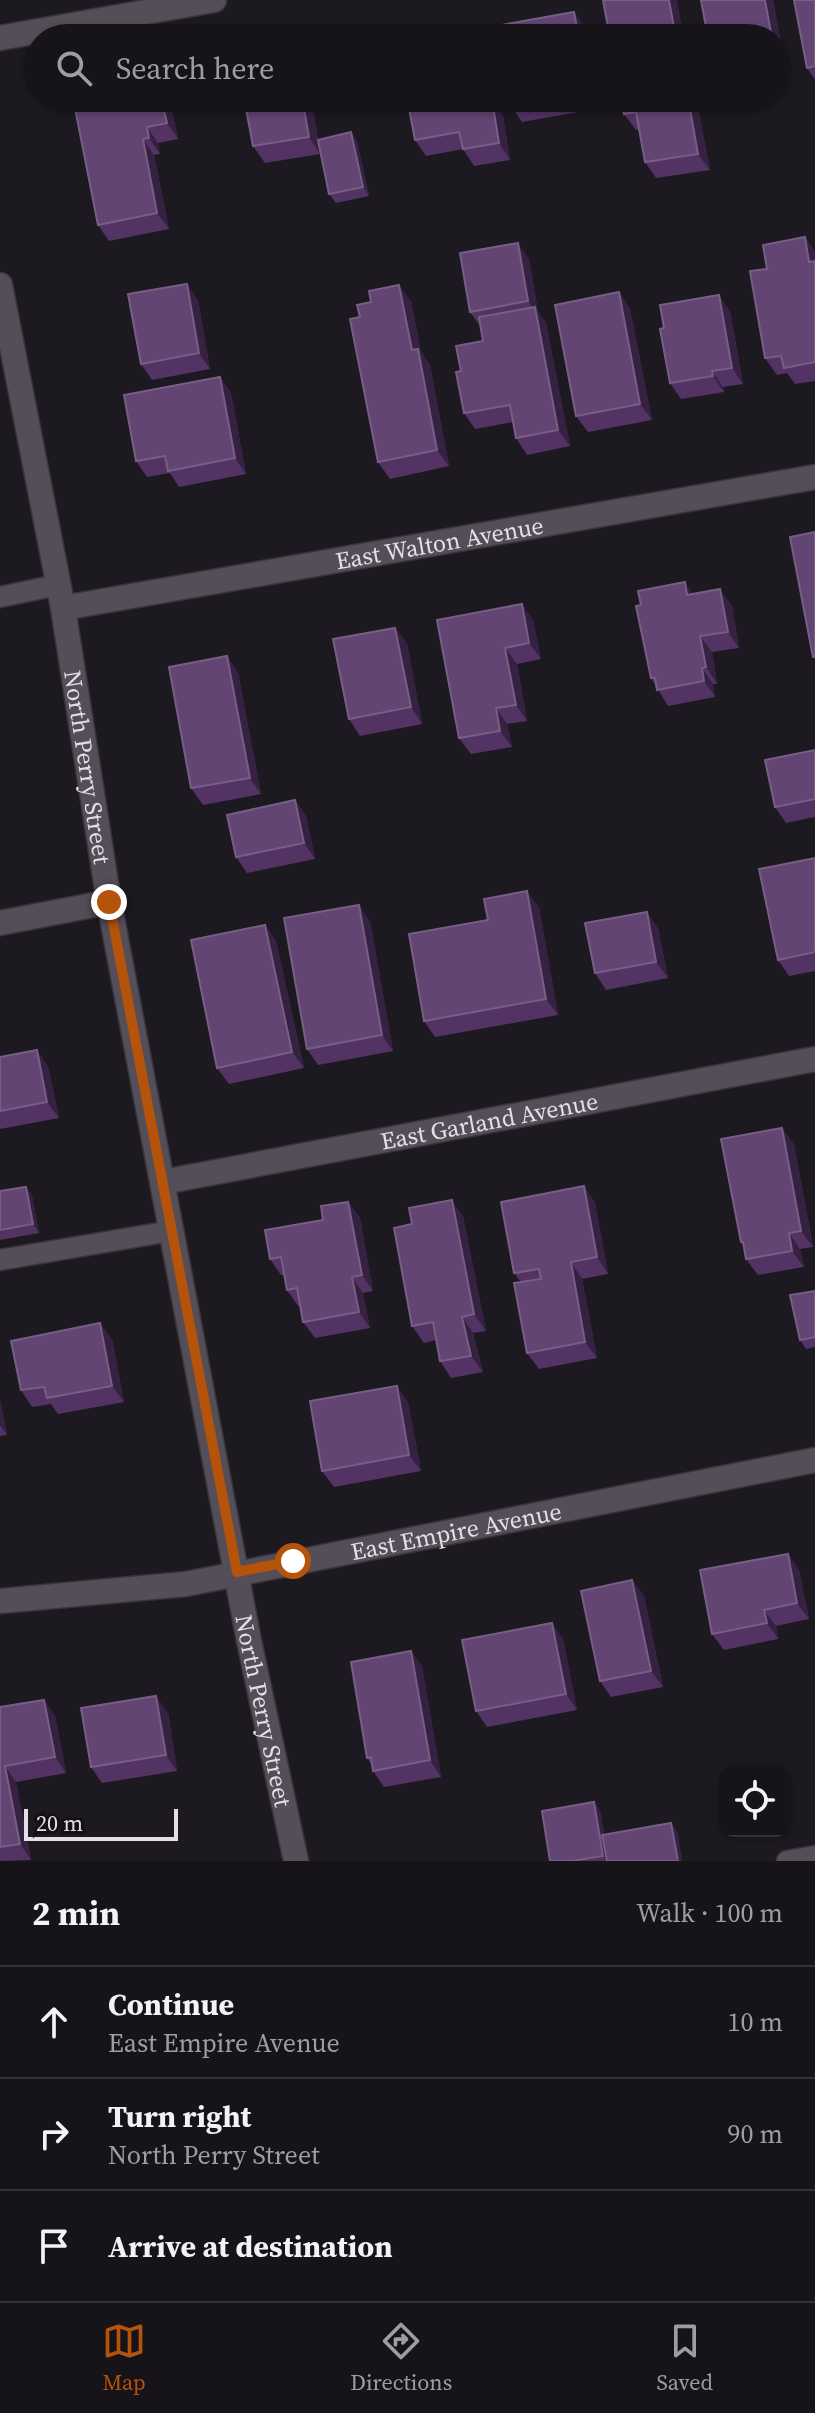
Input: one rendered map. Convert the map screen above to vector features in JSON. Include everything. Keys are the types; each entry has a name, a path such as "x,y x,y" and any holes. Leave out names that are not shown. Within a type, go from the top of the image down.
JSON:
{"street":[{"path":"79,24 214,0"},
{"path":"0,38 24,34"},
{"name":"North Perry Street","path":"0,285 60,597 109,902 237,1572 296,1861"},
{"name":"East Walton Avenue","path":"60,597 815,477"},
{"path":"0,923 109,902"},
{"name":"East Garland Avenue","path":"163,1182 815,1059"},
{"name":"East Empire Avenue","path":"0,1601 186,1584 815,1460"}],"lane":[{"path":"0,597 60,597"},
{"path":"0,1260 171,1231"},
{"path":"787,1861 815,1856"}],"building":[{"path":"603,0 669,0 673,24 607,24"},
{"path":"701,0 765,0 769,24 705,24"},
{"path":"794,0 815,0 815,66 807,68"},
{"path":"574,12 576,24 507,24"},
{"path":"76,112 164,112 167,123 147,127 149,138 143,139 157,213 98,225"},
{"path":"247,112 305,112 309,137 253,146"},
{"path":"410,112 494,112 499,143 463,149 459,132 415,140"},
{"path":"636,112 690,112 698,154 645,162"},
{"path":"351,132 363,187 329,194 318,140"},
{"path":"805,237 809,262 815,261 815,362 784,368 781,356 765,358 750,271 767,269 763,245"},
{"path":"518,243 528,301 470,312 460,253"},
{"path":"187,284 199,353 141,364 128,294"},
{"path":"399,285 412,350 418,349 437,450 378,462 350,319 360,317 357,305 371,302 369,291"},
{"path":"619,292 640,404 576,416 555,305"},
{"path":"719,295 732,368 712,371 713,376 670,383 660,329 664,328 660,305"},
{"path":"535,307 558,430 516,438 510,405 464,413 456,372 461,371 456,346 483,341 479,317"},
{"path":"220,377 235,458 168,471 165,456 136,461 124,395"},
{"path":"815,532 815,657 813,657 790,537"},
{"path":"685,582 687,595 720,589 728,632 700,636 706,667 702,668 704,681 657,690 655,678 651,678 636,606 641,605 638,591"},
{"path":"522,604 529,643 505,648 516,705 496,708 500,731 459,738 437,620"},
{"path":"395,628 411,707 349,719 333,639"},
{"path":"227,656 250,778 191,788 169,667"},
{"path":"815,750 815,799 775,807 765,760"},
{"path":"295,800 304,843 236,857 227,815"},
{"path":"815,858 815,952 778,960 759,869"},
{"path":"527,891 546,999 424,1021 409,934 488,920 484,899"},
{"path":"359,905 382,1035 307,1049 284,918"},
{"path":"647,912 656,962 595,973 585,923"},
{"path":"265,925 292,1052 217,1068 191,940"},
{"path":"37,1050 47,1102 0,1111 0,1057"},
{"path":"782,1128 801,1231 789,1233 792,1251 746,1259 721,1139"},
{"path":"584,1186 597,1257 571,1262 585,1342 527,1353 514,1283 541,1279 539,1269 514,1273 501,1202"},
{"path":"26,1187 33,1224 0,1230 0,1191"},
{"path":"452,1200 474,1314 462,1317 471,1356 440,1361 433,1322 412,1326 394,1228 412,1224 409,1208"},
{"path":"348,1202 362,1275 352,1277 359,1312 303,1322 297,1288 287,1290 281,1257 270,1259 265,1230 323,1220 321,1206"},
{"path":"815,1291 815,1337 800,1340 790,1295"},
{"path":"100,1323 112,1386 47,1398 44,1387 21,1390 11,1341"},
{"path":"397,1386 409,1455 322,1471 310,1401"},
{"path":"788,1554 797,1603 764,1610 767,1623 712,1634 700,1570"},
{"path":"632,1580 651,1671 600,1681 581,1591"},
{"path":"552,1623 566,1694 476,1711 462,1640"},
{"path":"411,1651 430,1760 373,1771 371,1757 367,1758 351,1662"},
{"path":"156,1696 166,1755 91,1767 81,1708"},
{"path":"44,1700 55,1757 5,1766 20,1844 0,1847 0,1707"},
{"path":"594,1802 603,1856 550,1861 542,1811"},
{"path":"671,1823 678,1861 607,1861 602,1835"}],"route":[{"path":"109,902 237,1572 293,1561"}]}
